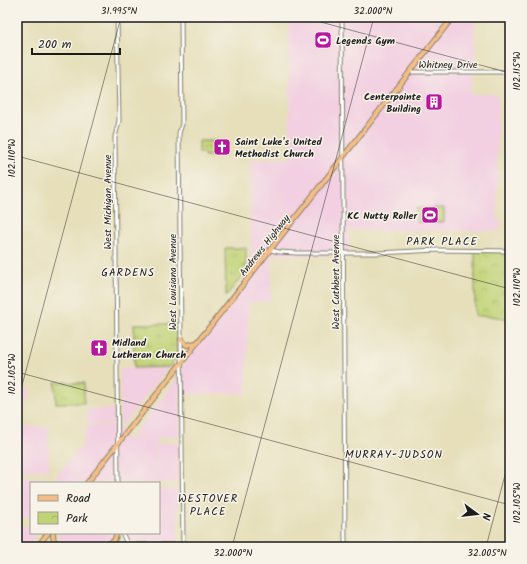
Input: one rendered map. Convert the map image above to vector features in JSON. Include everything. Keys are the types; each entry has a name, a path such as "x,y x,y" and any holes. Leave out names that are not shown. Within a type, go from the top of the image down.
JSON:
{"main road":[{"name":"Andrews Highway","path":"88,482 453,17"},
{"path":"181,339 187,345 196,343"},
{"path":"37,547 47,534"},
{"path":"53,534 54,542 57,545 64,547 105,545 129,546"},
{"path":"105,545 114,541 117,534"},
{"path":"105,545 111,547"}],"street":[{"name":"West Michigan Avenue","path":"117,17 119,121 115,137 115,174 118,482"},
{"name":"West Louisiana Avenue","path":"182,17 182,124 179,133 183,546"},
{"name":"West Cuthbert Avenue","path":"342,17 345,547"},
{"name":"Whitney Drive","path":"410,72 510,72"},
{"path":"271,250 284,253 437,250 510,251"},
{"path":"123,534 129,546 183,546"}],"shaded area":[{"path":"289,17 475,17 475,72 470,94 495,94 498,97 497,217 501,224 499,231 349,230 349,256 277,255 272,258 271,301 253,302 252,298 252,302 249,302 246,393 180,394 181,436 156,438 156,482 57,482 57,475 82,446 87,426 117,425 128,441 174,383 180,369 250,280 250,160 292,158 292,138 290,136"},
{"path":"169,367 123,425 120,424 120,368"},
{"path":"17,388 29,388 29,403 17,403"},
{"path":"87,409 114,410 114,424 87,424"},
{"path":"17,427 49,427 49,470 17,470"},
{"path":"157,443 179,443 179,483 157,482"},
{"path":"17,478 50,479 50,482 30,482 30,518 17,519"},
{"path":"160,489 178,489 178,540 130,541 126,534 160,534"},
{"path":"17,526 30,526 30,534 37,534 27,547 17,547"},
{"path":"57,534 115,534 113,538 107,542 64,542 59,539"}],"green space":[{"path":"199,141 218,141 218,156 204,156 204,153 199,153"},
{"name":"KC Nutty Roller","path":"416,208 444,208 444,222 417,222"},
{"path":"225,248 246,248 246,267 244,274 226,296"},
{"path":"475,251 510,251 510,319 490,316 475,316"},
{"path":"134,324 177,324 177,356 169,367 134,368"},
{"path":"55,382 84,383 84,403 56,403"}],"place":[{"name":"Legends Gym","path":"323,40"},
{"name":"Centerpointe Building","path":"434,102"},
{"name":"Saint Luke's United Methodist Church","path":"222,147"},
{"name":"KC Nutty Roller","path":"430,215"},
{"name":"Midland Lutheran Church","path":"99,348"}],"district":[{"name":"PARK PLACE","path":"442,241"},
{"name":"GARDENS","path":"128,272"},
{"name":"MURRAY-JUDSON","path":"394,454"},
{"name":"WESTOVER PLACE","path":"208,504"}]}
